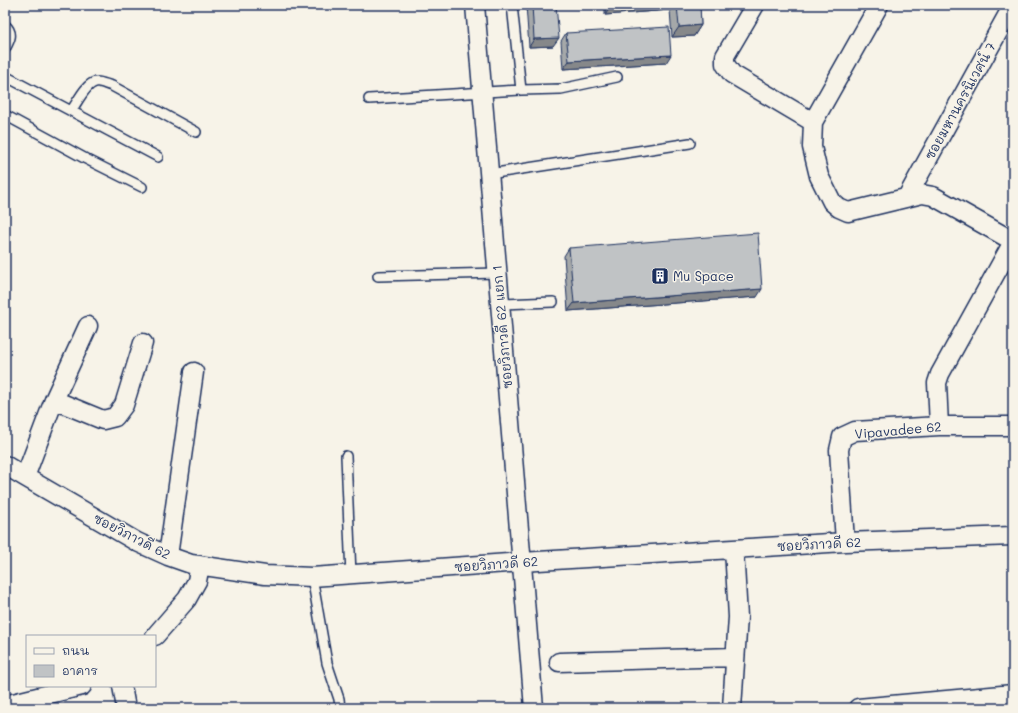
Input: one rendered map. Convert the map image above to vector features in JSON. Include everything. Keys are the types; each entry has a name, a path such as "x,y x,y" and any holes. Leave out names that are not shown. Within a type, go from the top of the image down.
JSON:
{"street":[{"name":"ซอยวิภาวดี 62 แยก 1","path":"475,5 534,708"},
{"path":"755,5 725,56 725,64 732,74 813,122"},
{"path":"879,5 813,122 812,147 819,176 832,202 839,208 848,212 922,194 933,196 1013,242 940,374 938,384 939,426"},
{"name":"ซอยมหานครนิเวศน์ 7","path":"907,197 1013,5"},
{"path":"25,477 54,400 88,326"},
{"path":"54,400 103,420 115,417 124,405 143,343"},
{"path":"168,556 194,372"},
{"name":"Vipavadee 62","path":"845,542 839,450 842,437 855,431 939,426 1013,426"},
{"name":"ซอยวิภาวดี 62","path":"5,465 137,542 168,556 191,564 265,575 312,577 351,575 522,562 845,542 1013,536"},
{"path":"732,708 738,617 734,549"},
{"path":"156,635 187,599 197,581 200,565"},
{"path":"559,662 735,657"},
{"path":"5,705 78,687"},
{"path":"122,687 126,708"},
{"path":"858,708 1013,694"}],"lane":[{"path":"512,5 521,90"},
{"path":"5,25 10,32 10,40 5,49"},
{"path":"5,76 158,157"},
{"path":"369,99 561,89 617,77"},
{"path":"71,111 90,84 97,82 112,86 196,132"},
{"path":"5,115 86,159 142,187"},
{"path":"489,174 690,143"},
{"path":"378,276 498,272"},
{"path":"500,304 553,302"},
{"path":"346,456 351,575"},
{"path":"312,577 327,663 339,699 340,708"}],"building":[{"path":"532,5 556,5 559,38 534,39"},
{"path":"677,5 700,5 701,25 679,27"},
{"path":"669,27 671,55 569,61 566,33"},
{"name":"Mu Space","path":"758,233 762,289 574,303 569,248"}],"place":[{"name":"Mu Space","path":"660,276"}]}
